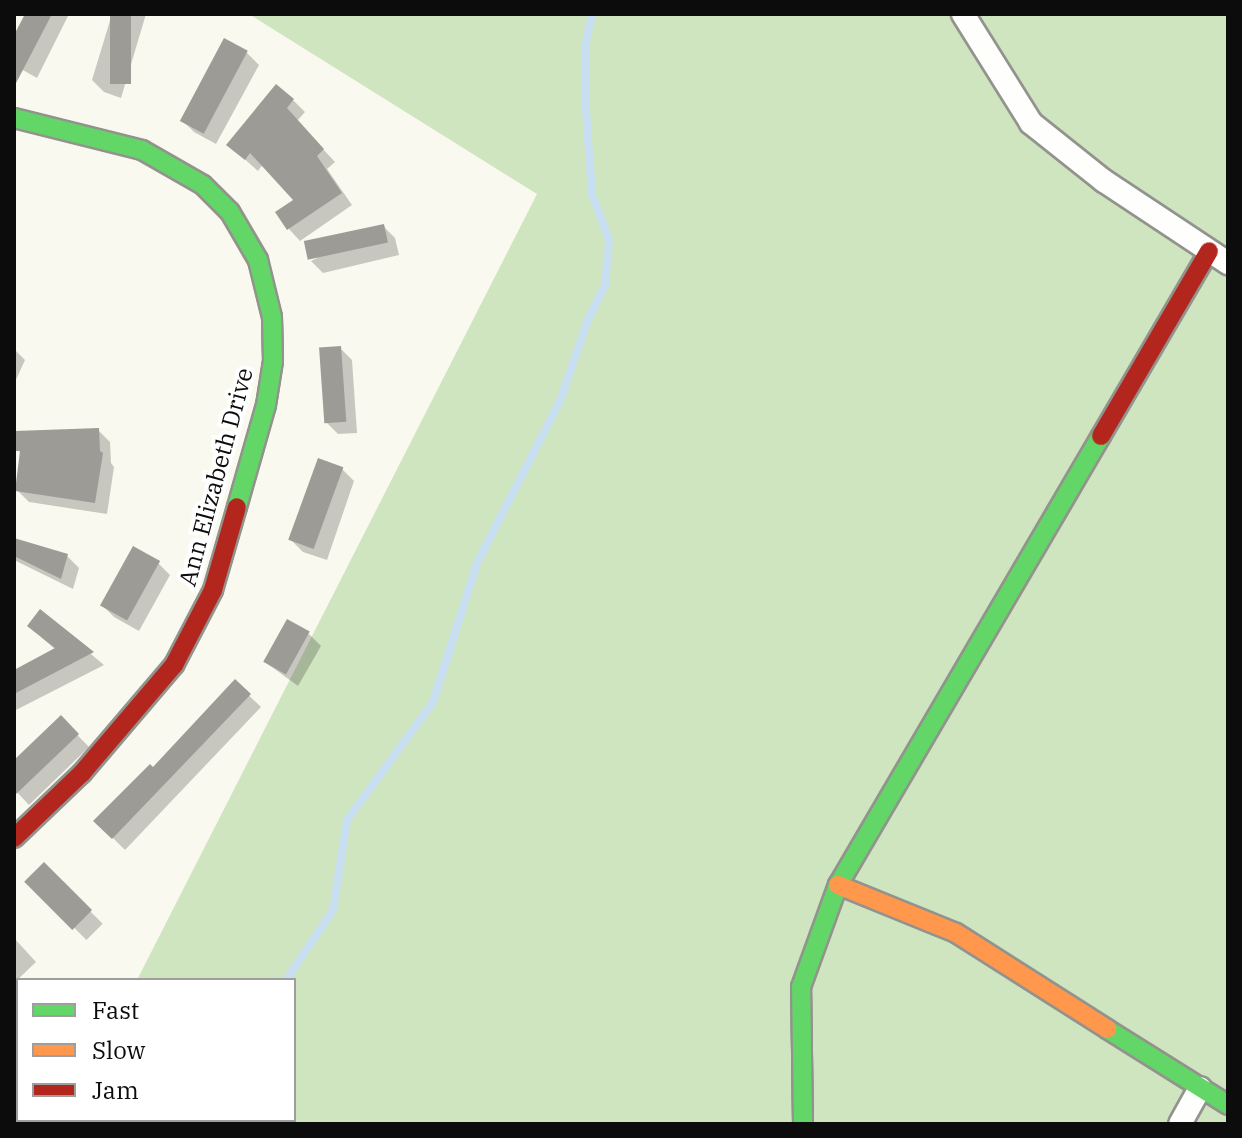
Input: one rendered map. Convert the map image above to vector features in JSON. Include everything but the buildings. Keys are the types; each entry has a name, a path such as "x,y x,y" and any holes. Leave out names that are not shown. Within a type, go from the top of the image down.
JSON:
{"street":[{"path":"803,1124 801,987 838,885 1218,257 1104,181 1031,123 963,14"},
{"name":"Ann Elizabeth Drive","path":"14,118 142,150 203,185 230,212 258,260 272,317 273,361 266,405 213,590 201,616 174,665 146,702 82,773 14,838"},
{"path":"838,885 956,933 1228,1105"},
{"path":"1180,1124 1200,1088"}],"green space":[{"path":"249,14 1228,14 1228,1124 63,1124 296,1122 296,978 138,978 537,194"}],"waterway":[{"path":"287,978 333,910 347,820 433,702 477,563 560,401 587,322 605,285 609,240 592,194 585,97 586,42 592,14"}],"traffic: fast":[{"path":"14,118 142,150 203,185 230,212 258,260 272,317 273,361 266,405 237,507"},
{"path":"803,1124 801,987 838,885 1101,436"},
{"path":"1107,1029 1228,1105"}],"traffic: slow":[{"path":"838,885 956,933 1107,1029"}],"traffic: jam":[{"path":"1101,436 1209,251"},
{"path":"14,838 82,773 174,665 213,590 237,507"}]}
